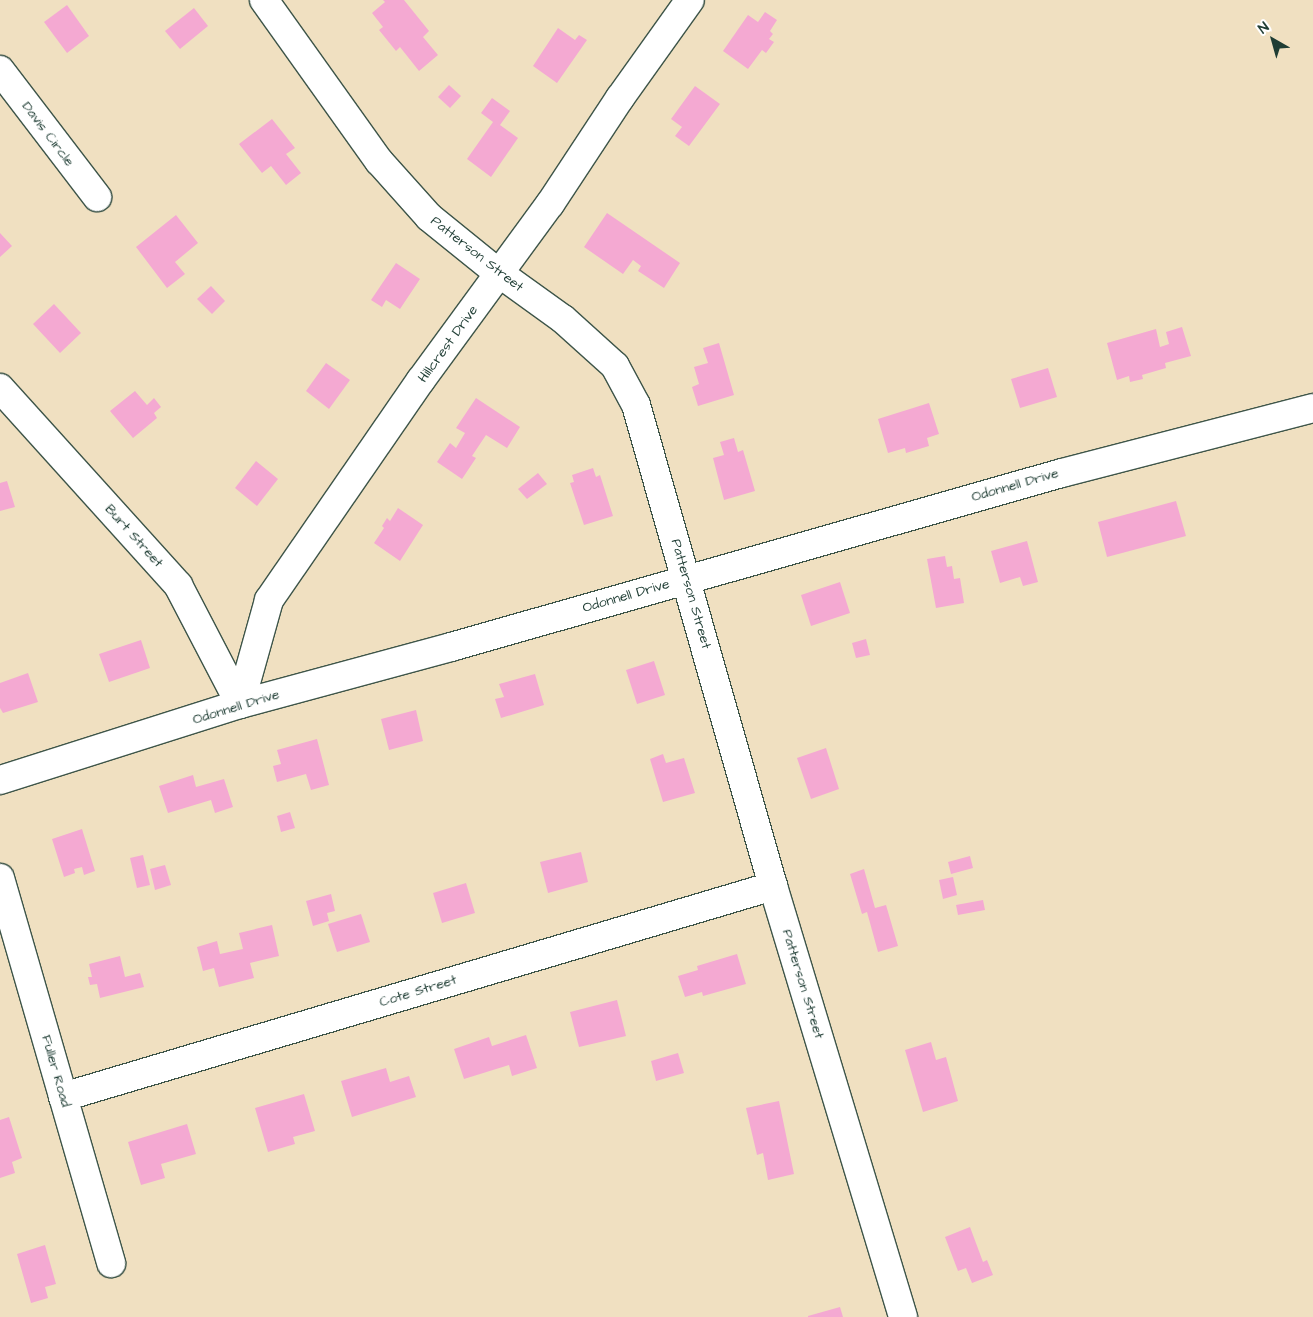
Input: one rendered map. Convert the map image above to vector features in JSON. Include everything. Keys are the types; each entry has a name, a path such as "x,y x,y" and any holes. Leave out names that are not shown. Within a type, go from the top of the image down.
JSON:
{"street":[{"name":"Patterson Street","path":"264,0 386,168 428,217 499,273 563,318 615,366 636,405 687,578 773,886 903,1317"},
{"name":"Hillcrest Drive","path":"240,704 269,600 352,478 499,273 690,0"},
{"name":"Davis Circle","path":"0,70 97,197"},
{"name":"Burt Street","path":"5,404 178,585 240,704"},
{"name":"Odonnell Drive","path":"0,780 240,704 451,648 687,578 1062,472 1313,408"},
{"name":"Fuller Road","path":"0,878 111,1263"},
{"name":"Cote Street","path":"63,1097 773,886"}],"building":[{"path":"383,0 404,0 429,31 423,37 438,55 419,71 400,47 396,51 379,30 383,27 372,13 385,2"},
{"path":"67,5 89,36 67,53 44,22"},
{"path":"194,8 208,26 180,49 165,31"},
{"path":"765,12 777,20 770,31 773,34 769,39 774,42 766,53 762,50 748,69 723,51 748,15 758,22"},
{"path":"558,28 575,40 579,35 587,40 557,83 533,66"},
{"path":"449,85 461,96 450,108 438,97"},
{"path":"695,86 720,104 689,146 675,136 682,127 671,119"},
{"path":"492,98 510,111 500,125 518,138 491,177 467,159 493,122 481,113"},
{"path":"272,119 295,148 286,154 301,173 286,185 271,166 262,173 239,144"},
{"path":"607,213 680,263 664,288 638,271 641,266 633,260 623,274 584,247"},
{"path":"176,215 198,243 175,262 185,274 167,288 136,247"},
{"path":"0,233 12,246 0,257"},
{"path":"396,263 420,279 400,309 386,300 382,307 371,300"},
{"path":"211,286 225,301 212,314 197,299"},
{"path":"54,304 81,333 60,353 33,324"},
{"path":"1182,327 1191,356 1165,363 1166,368 1142,375 1143,379 1130,382 1129,376 1117,380 1107,343 1156,329 1160,347 1169,344 1166,332"},
{"path":"719,343 734,395 698,406 692,387 699,384 694,367 708,363 703,348"},
{"path":"326,363 350,380 329,409 306,391"},
{"path":"1048,368 1057,397 1020,408 1011,379"},
{"path":"135,391 147,405 154,398 161,407 154,413 157,418 133,438 110,411"},
{"path":"476,398 520,427 507,448 486,435 472,456 476,458 462,479 437,462 450,443 456,448 465,433 456,428"},
{"path":"929,403 939,434 927,438 929,446 906,453 905,448 888,453 878,419"},
{"path":"734,438 738,452 743,450 755,491 724,500 713,458 724,455 720,442"},
{"path":"256,461 278,479 257,506 235,488"},
{"path":"593,468 596,477 600,475 613,516 584,525 570,483 574,482 572,475"},
{"path":"538,473 547,484 527,499 518,489"},
{"path":"7,481 15,507 0,511 0,483"},
{"path":"1176,501 1186,536 1107,557 1098,522"},
{"path":"398,508 423,525 400,561 374,543 384,528 382,526 387,518 390,521"},
{"path":"1027,541 1038,582 1023,586 1020,577 1000,583 991,551"},
{"path":"945,556 947,567 952,566 954,579 960,578 964,603 936,608 927,559"},
{"path":"840,582 850,613 811,626 801,595"},
{"path":"866,639 870,655 856,658 852,643"},
{"path":"141,640 150,668 109,682 99,654"},
{"path":"654,661 665,695 637,704 626,670"},
{"path":"28,673 38,702 3,713 0,708 0,683"},
{"path":"535,674 544,705 501,718 495,699 504,697 499,684"},
{"path":"416,710 423,741 389,750 381,719"},
{"path":"317,739 329,785 311,790 306,774 277,782 273,766 281,764 277,750"},
{"path":"826,748 839,789 811,799 797,758"},
{"path":"663,754 666,763 684,758 695,793 663,802 650,759"},
{"path":"193,775 196,787 224,779 233,807 215,813 211,800 168,813 159,786"},
{"path":"290,812 295,828 281,832 277,816"},
{"path":"82,829 95,871 84,875 82,867 74,869 75,873 64,877 52,839"},
{"path":"581,852 588,882 548,893 540,862"},
{"path":"143,855 150,885 137,888 130,858"},
{"path":"970,856 973,868 951,874 948,862"},
{"path":"165,865 171,885 155,890 150,869"},
{"path":"864,869 875,908 886,905 898,946 878,952 867,912 862,914 850,874"},
{"path":"953,877 957,895 943,899 939,880"},
{"path":"466,883 475,913 442,923 433,893"},
{"path":"331,894 335,911 327,913 329,921 313,926 306,901"},
{"path":"983,900 985,910 958,915 956,905"},
{"path":"361,914 370,942 337,952 328,924"},
{"path":"272,925 279,956 250,963 254,978 219,987 214,968 203,971 197,947 217,941 220,954 243,949 239,933"},
{"path":"737,954 746,984 703,996 702,992 685,997 678,976 698,970 697,966"},
{"path":"120,956 125,977 140,973 144,987 100,998 97,984 90,985 88,977 92,977 89,964"},
{"path":"617,1000 626,1036 579,1047 570,1012"},
{"path":"526,1035 537,1068 512,1076 509,1065 464,1079 454,1049 489,1037 492,1046"},
{"path":"931,1042 936,1060 946,1057 958,1101 923,1112 905,1050"},
{"path":"678,1053 684,1073 656,1081 651,1061"},
{"path":"386,1068 390,1082 409,1076 416,1097 352,1117 341,1081"},
{"path":"304,1094 315,1131 293,1137 295,1144 268,1152 255,1108"},
{"path":"779,1101 794,1174 768,1180 763,1153 757,1155 746,1108"},
{"path":"9,1117 22,1158 12,1162 15,1173 0,1178 0,1120"},
{"path":"187,1124 196,1154 161,1164 165,1178 141,1185 128,1142"},
{"path":"970,1227 983,1262 987,1260 993,1275 972,1283 966,1268 958,1271 945,1237"},
{"path":"45,1245 56,1284 45,1287 48,1298 31,1303 17,1254"},
{"path":"840,1307 843,1317 808,1317 808,1316"}]}
